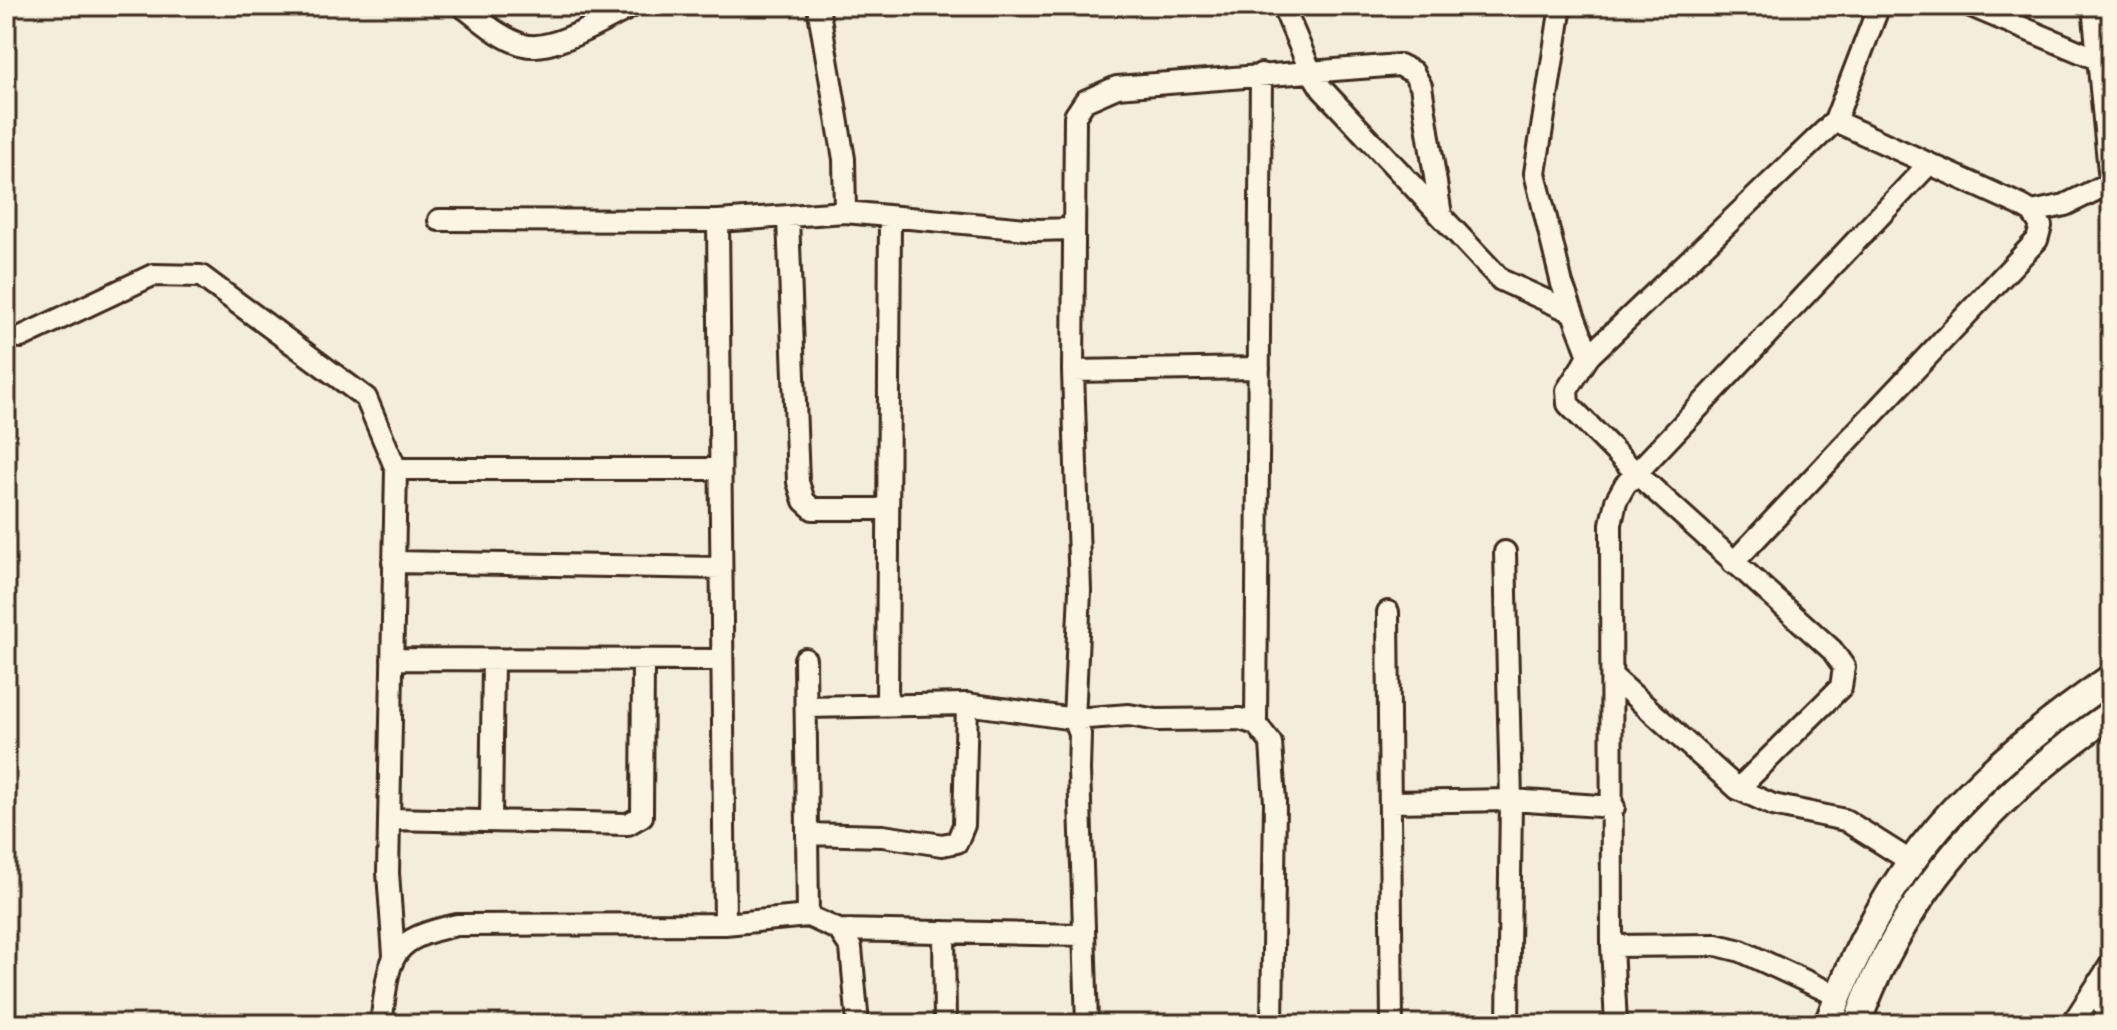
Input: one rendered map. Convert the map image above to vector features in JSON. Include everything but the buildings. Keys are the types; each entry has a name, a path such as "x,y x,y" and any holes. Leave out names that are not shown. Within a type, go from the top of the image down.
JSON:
{"main road":[{"path":"1828,1024 1866,932 1910,861 1971,788 2041,727 2111,678"},
{"path":"1857,1024 1889,948 1926,887 1997,808 2048,760 2111,714"}],"street":[{"path":"462,6 504,36 526,46 560,40 633,6"},
{"path":"818,6 844,159 845,212"},
{"path":"1283,6 1310,70 1322,89 1501,280 1572,312"},
{"path":"1561,6 1535,173 1572,312 1589,356"},
{"path":"1738,789 1841,687 1844,667 1832,650 1638,475 1568,404 1567,390 1589,356 1835,121 1879,6"},
{"path":"1971,6 2106,63"},
{"path":"2032,212 2065,205 2110,188 2106,63 2093,6"},
{"path":"1087,1024 1079,770 1082,754 1074,719 1080,591 1073,371 1075,116 1085,101 1117,87 1399,65 1413,72 1421,86 1430,127 1441,215"},
{"path":"1256,724 1261,74"},
{"path":"1733,563 2037,240 2041,226 2032,212 1835,121"},
{"path":"1616,1024 1612,946 1611,524 1616,501 1625,485 1638,475 1928,165"},
{"path":"439,220 718,221 845,212 890,218 1072,229"},
{"path":"788,218 798,482 804,501 813,509 888,509"},
{"path":"887,706 890,218"},
{"path":"718,221 725,924"},
{"path":"21,337 153,275 201,276 366,398 396,469 389,819 394,955 388,973 381,1024"},
{"path":"1073,371 1259,368"},
{"path":"396,469 719,469"},
{"path":"1505,552 1511,800 1508,1024"},
{"path":"393,562 721,568"},
{"path":"1388,612 1392,1024"},
{"path":"392,659 722,660"},
{"path":"805,659 808,916"},
{"path":"491,821 493,660"},
{"path":"389,819 628,824 642,816 643,662"},
{"path":"1613,677 1738,789 1773,805 1845,820 1910,861"},
{"path":"806,707 967,704 1074,719 1129,715 1157,720 1240,719 1256,724 1271,743 1275,802 1272,1024"},
{"path":"808,834 883,836 942,845 957,842 964,825 967,704"},
{"path":"1391,802 1511,800 1614,807"},
{"path":"394,955 407,941 424,932 457,925 725,924 808,916 839,930 1084,935"},
{"path":"839,930 851,948 858,1024"},
{"path":"944,932 945,1024"},
{"path":"1612,946 1717,945 1741,951 1838,996"},
{"path":"2072,1024 2111,964"},
{"path":"2098,983 2108,1024"}]}
